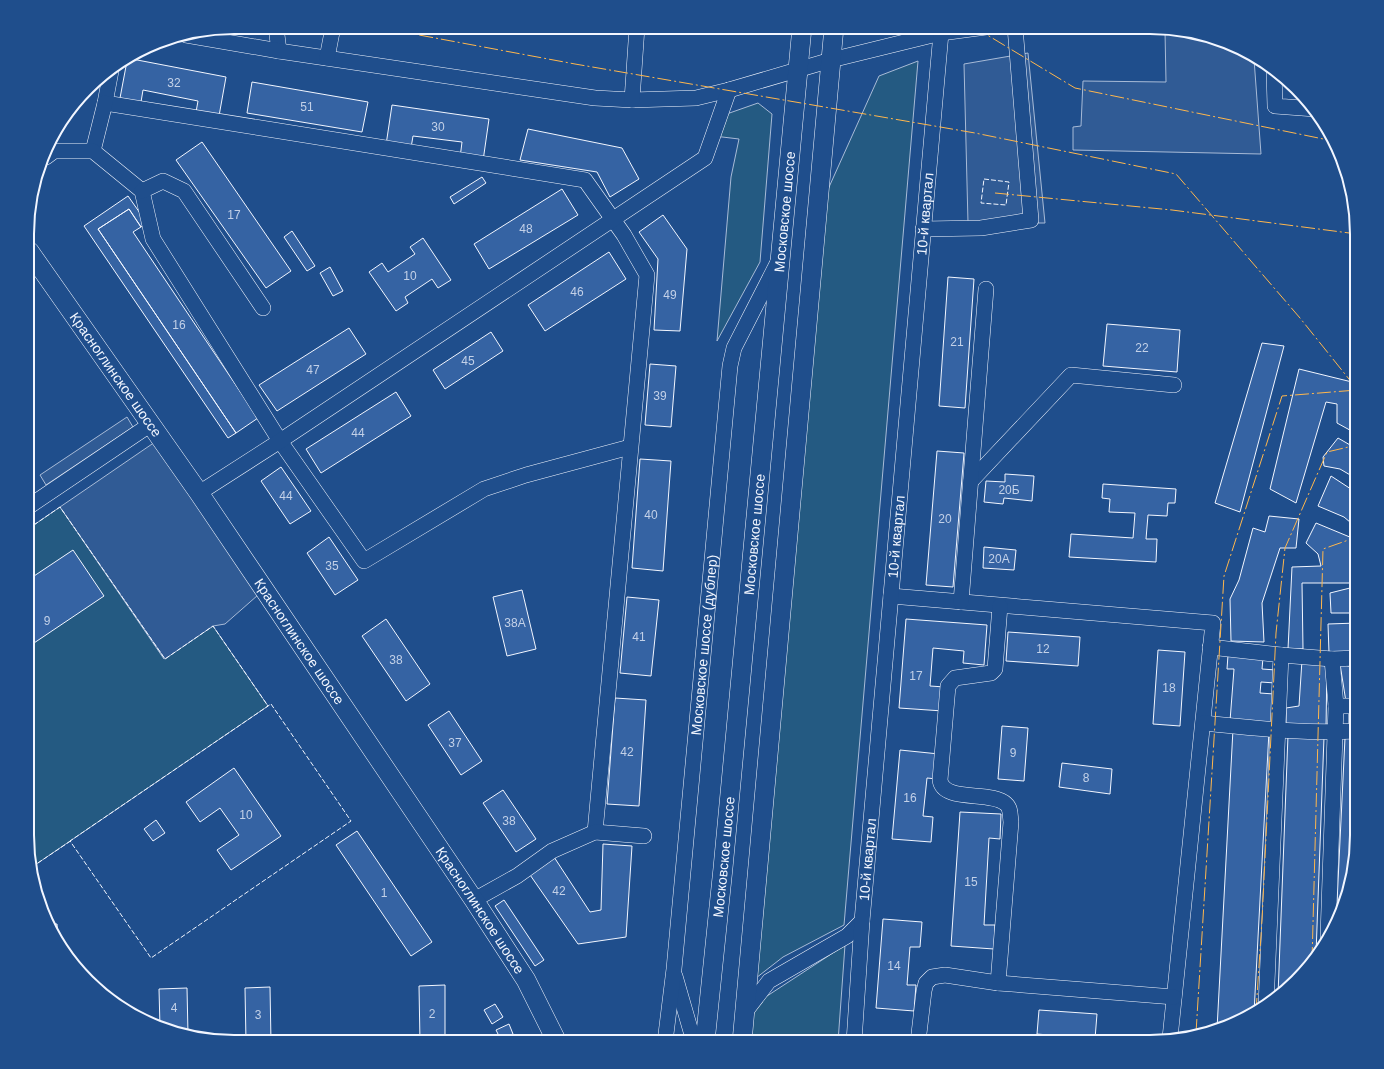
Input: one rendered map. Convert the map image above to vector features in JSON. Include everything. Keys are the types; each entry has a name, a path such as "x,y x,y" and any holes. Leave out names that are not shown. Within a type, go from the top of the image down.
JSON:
{"main road":[{"name":"Московское шоссе","path":"706,1035 723,868 801,34"},
{"path":"743,1035 746,1011 748,962 785,581 803,358 833,34"},
{"name":"Красноглинское шоссе","path":"34,258 199,493 474,900 526,980 554,1035"}],"street":[{"path":"277,34 279,51"},
{"path":"327,58 332,34"},
{"path":"632,100 637,34"},
{"path":"199,37 279,51 594,98 632,100 696,98 729,90 830,60 937,34"},
{"name":"10-й квартал","path":"854,1035 862,921 941,34"},
{"path":"923,229 981,228 1031,220 1015,34"},
{"path":"93,151 110,77"},
{"path":"1274,77 1275,106 1306,108"},
{"path":"199,493 280,441 705,158 729,90"},
{"path":"105,103 585,180 624,235 647,275 595,832"},
{"path":"52,153 54,151 93,151 142,190 153,239 280,441 364,561 484,489 526,475 630,447"},
{"path":"142,190 163,181 184,191 263,308"},
{"name":"Московское шоссе (дублер)","path":"666,1035 674,969 730,366 734,348 779,259"},
{"path":"961,602 986,289"},
{"path":"971,481 1071,375 1174,385"},
{"path":"34,503 151,424"},
{"path":"891,596 1213,623 1170,1034"},
{"path":"998,983 1011,822 1010,811 1006,804 996,798 957,794 945,790 940,785 940,780 948,686 955,678 991,673 995,668 1000,606"},
{"path":"1210,647 1281,655 1332,659 1350,658"},
{"path":"1266,998 1281,655"},
{"path":"1328,924 1336,733 1336,706 1332,659"},
{"path":"1336,706 1350,706"},
{"path":"1203,723 1278,730 1350,732"},
{"path":"474,900 517,876 552,851 595,832 644,836"},
{"path":"746,1011 769,981 847,936 862,921"},
{"path":"674,969 692,1035"},
{"path":"919,1035 926,983 932,977 945,975 998,983 1174,997"}],"shaded area":[{"path":"1165,34 1202,41 1226,49 1254,64 1261,154 1073,150 1073,127 1081,126 1083,81 1166,82"},
{"path":"1028,53 1045,223 968,223 964,64"},
{"path":"918,61 844,925 783,957 747,985 816,216 879,76"},
{"path":"758,103 772,114 760,262 717,341 731,177 739,139 714,136 721,116"},
{"path":"127,417 133,427 46,485 40,475"},
{"path":"155,442 258,595 225,624 213,626 165,659 60,507"},
{"path":"60,507 164,659 213,626 268,706 36,864 34,848 34,525"},
{"path":"845,945 839,1035 743,1035 744,1024 764,998"}],"building":[{"path":"136,60 226,77 219,116 196,112 198,101 143,90 141,102 120,98 126,66"},
{"path":"252,82 368,102 362,132 247,113"},
{"path":"392,105 489,119 483,161 460,158 462,142 413,136 411,148 386,145"},
{"path":"528,129 622,148 639,179 610,197 597,172 520,160"},
{"path":"202,142 291,271 266,288 176,160"},
{"path":"482,177 486,183 454,204 450,197"},
{"path":"562,189 578,215 489,269 474,244"},
{"path":"128,196 147,223 141,227 129,209 98,229 236,433 228,438 84,226"},
{"path":"129,209 141,227 133,232 258,418 236,433 98,229"},
{"path":"663,215 687,249 680,331 654,330 658,259 639,232"},
{"path":"292,231 315,266 307,271 284,237"},
{"path":"423,238 451,280 438,288 432,279 405,297 408,303 396,311 369,272 382,263 388,272 415,254 410,247"},
{"path":"609,252 626,279 545,331 528,305"},
{"path":"330,267 343,291 333,296 320,273"},
{"path":"948,277 974,279 965,408 939,406"},
{"path":"1107,324 1180,330 1177,372 1103,366"},
{"path":"349,328 366,354 277,411 259,385"},
{"path":"491,332 503,351 445,389 433,370"},
{"path":"1262,343 1284,346 1240,512 1215,503"},
{"path":"650,364 676,366 671,427 645,425"},
{"path":"1299,369 1350,382 1350,430 1337,423 1337,404 1326,402 1296,503 1270,489"},
{"path":"396,392 411,416 321,473 306,449"},
{"path":"1338,438 1350,445 1350,475 1340,469 1324,466 1323,457"},
{"path":"937,451 964,453 953,587 926,585"},
{"path":"640,459 671,461 663,571 632,568"},
{"path":"281,467 311,511 290,524 261,481"},
{"path":"1005,474 1034,476 1032,501 1004,498 1003,504 984,502 986,481 1005,482"},
{"path":"1331,476 1350,488 1350,522 1344,517 1318,506"},
{"path":"1103,484 1176,489 1175,503 1168,503 1167,516 1148,515 1146,539 1157,539 1156,562 1069,557 1071,534 1133,538 1135,513 1109,512 1110,499 1102,498"},
{"path":"1269,516 1299,519 1296,548 1280,548 1262,603 1264,642 1231,641 1230,599 1239,580 1253,528 1265,532"},
{"path":"1316,523 1350,537 1350,583 1302,583 1303,649 1288,649 1292,567 1321,566 1318,554 1306,543"},
{"path":"329,537 358,580 335,595 307,553"},
{"path":"984,547 1016,550 1014,570 983,568"},
{"path":"73,550 104,596 34,643 34,576"},
{"path":"1350,588 1350,613 1331,613 1330,593"},
{"path":"522,590 536,649 507,656 493,597"},
{"path":"627,597 659,600 651,676 620,673"},
{"path":"386,619 430,684 406,701 362,636"},
{"path":"906,619 987,625 984,665 963,663 964,651 933,648 930,686 945,687 943,711 899,708"},
{"path":"1350,623 1350,652 1329,653 1328,624"},
{"path":"1008,632 1080,637 1078,666 1006,661"},
{"path":"1158,650 1185,652 1180,726 1153,724"},
{"path":"1228,655 1263,658 1262,669 1276,670 1275,683 1261,682 1260,693 1274,694 1271,725 1230,721 1234,669 1227,669"},
{"path":"1302,660 1327,661 1326,729 1286,725 1286,708 1299,706"},
{"path":"1340,664 1350,666 1350,702 1346,702"},
{"path":"615,698 646,700 639,806 607,804"},
{"path":"1349,708 1350,708 1350,724"},
{"path":"449,711 482,761 461,775 428,725"},
{"path":"1002,726 1028,728 1024,781 998,779"},
{"path":"1233,729 1269,731 1254,1005 1217,1023"},
{"path":"1288,735 1324,737 1316,946 1309,957 1278,988"},
{"path":"1345,738 1350,738 1350,848 1346,874 1337,905"},
{"path":"900,750 939,754 937,779 927,778 923,816 933,817 931,842 892,839"},
{"path":"1062,763 1112,769 1110,794 1059,787"},
{"path":"234,768 281,836 231,870 217,850 239,835 220,808 200,822 186,802"},
{"path":"503,790 536,839 516,852 483,803"},
{"path":"960,812 1001,814 1000,839 989,838 984,925 995,925 994,949 951,946"},
{"path":"156,820 165,833 153,841 144,829"},
{"path":"357,831 432,942 411,956 336,845"},
{"path":"603,844 632,846 626,937 578,944 528,872 554,857 590,912 601,910"},
{"path":"504,900 544,960 535,966 495,906"},
{"path":"883,919 922,922 920,947 910,947 907,985 916,985 914,1011 876,1008"},
{"path":"445,985 445,1035 420,1035 419,986"},
{"path":"270,987 271,1035 246,1035 245,988"},
{"path":"187,988 188,1029 160,1021 159,989"},
{"path":"495,1004 503,1017 492,1024 484,1010"},
{"path":"1039,1010 1097,1014 1095,1035 1037,1034"},
{"path":"509,1024 513,1034 498,1035 496,1030"}],"fence":[{"path":"984,179 1009,182 1006,205 981,203 984,179"},
{"path":"34,525 60,507 165,659 213,626 268,706 267,707"},
{"path":"271,704 351,821 151,958 70,841 271,704"},
{"path":"36,864 72,840"}],"power":[{"path":"414,34 575,64 975,133 1176,174 1300,318 1350,380"},
{"path":"986,34 1075,88 1326,140"},
{"path":"995,193 1172,210 1350,233"},
{"path":"1196,1029 1224,576 1282,396 1350,391"},
{"path":"1257,1004 1276,633 1285,548 1327,452 1350,447"},
{"path":"1312,952 1323,549 1350,539"}]}
